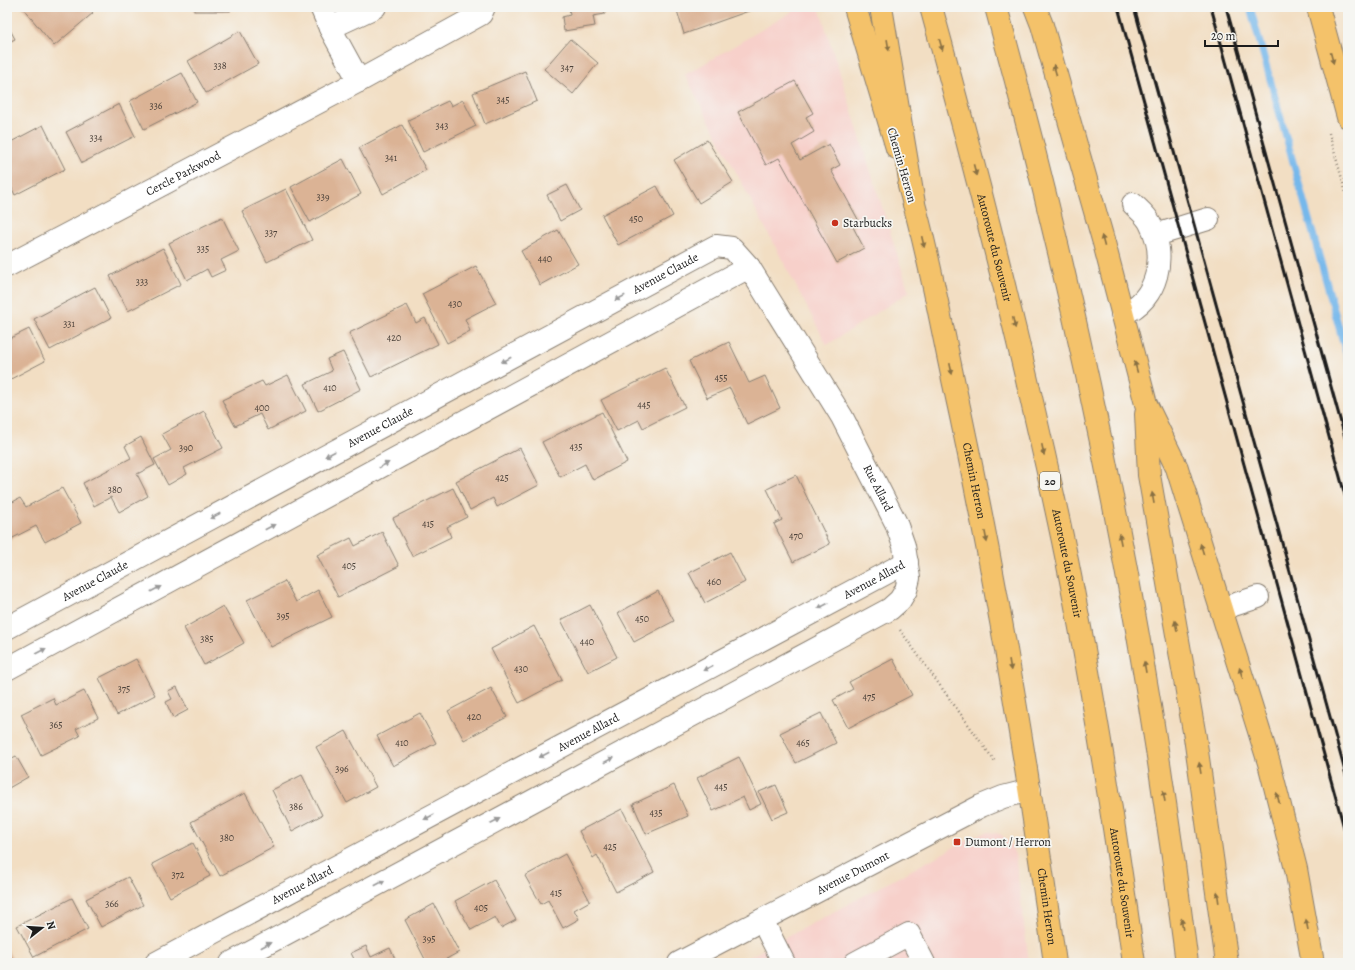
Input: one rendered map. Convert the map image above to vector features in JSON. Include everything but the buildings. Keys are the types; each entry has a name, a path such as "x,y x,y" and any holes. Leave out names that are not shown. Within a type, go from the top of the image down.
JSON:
{"main road":[{"name":"Chemin Herron","path":"855,7 914,204 966,438 997,592 1030,790 1055,963"},
{"path":"881,7 914,204"},
{"name":"Autoroute du Souvenir","path":"931,7 1006,292 1063,544 1104,765 1134,963"},
{"path":"996,7 1034,147 1067,283 1106,467 1148,687 1187,963"},
{"path":"1035,7 1042,25 1104,243 1146,404 1177,468 1278,797 1296,869 1313,963"},
{"path":"1318,7 1348,117"},
{"path":"1146,404 1149,475 1195,737 1227,963"}],"street":[{"path":"321,7 330,28 359,80"},
{"path":"330,28 375,7"},
{"name":"Cercle Parkwood","path":"7,266 481,14 484,7"},
{"path":"1122,314 1134,309 1142,303 1156,279 1158,250 1156,236 1150,221 1133,204"},
{"path":"1156,236 1208,219"},
{"name":"Avenue Claude","path":"7,628 716,246 732,248 749,267 842,417"},
{"path":"7,669 749,267"},
{"name":"Rue Allard","path":"842,417 896,523 907,562"},
{"name":"Avenue Allard","path":"156,963 907,562 909,578 906,590 900,600 890,609 231,963"},
{"path":"1221,609 1258,597"},
{"name":"Avenue Dumont","path":"679,963 981,806 1030,790"},
{"path":"453,804 469,835"},
{"path":"762,920 784,963"},
{"path":"855,963 909,934 924,963"}],"path":[{"path":"899,628 996,763"}],"shaded area":[{"path":"800,7 819,7 909,292 827,345 685,75"},
{"path":"989,832 1000,834 1010,843 1015,855 1029,963 738,963 979,834"}],"waterway":[{"path":"1250,7 1348,360"}],"railway":[{"path":"1118,7 1348,842"},
{"path":"1134,7 1348,782"},
{"path":"1211,7 1348,506"},
{"path":"1226,7 1348,448"}],"place":[{"name":"Starbucks","path":"835,223"},
{"name":"Dumont / Herron","path":"957,842"}]}
